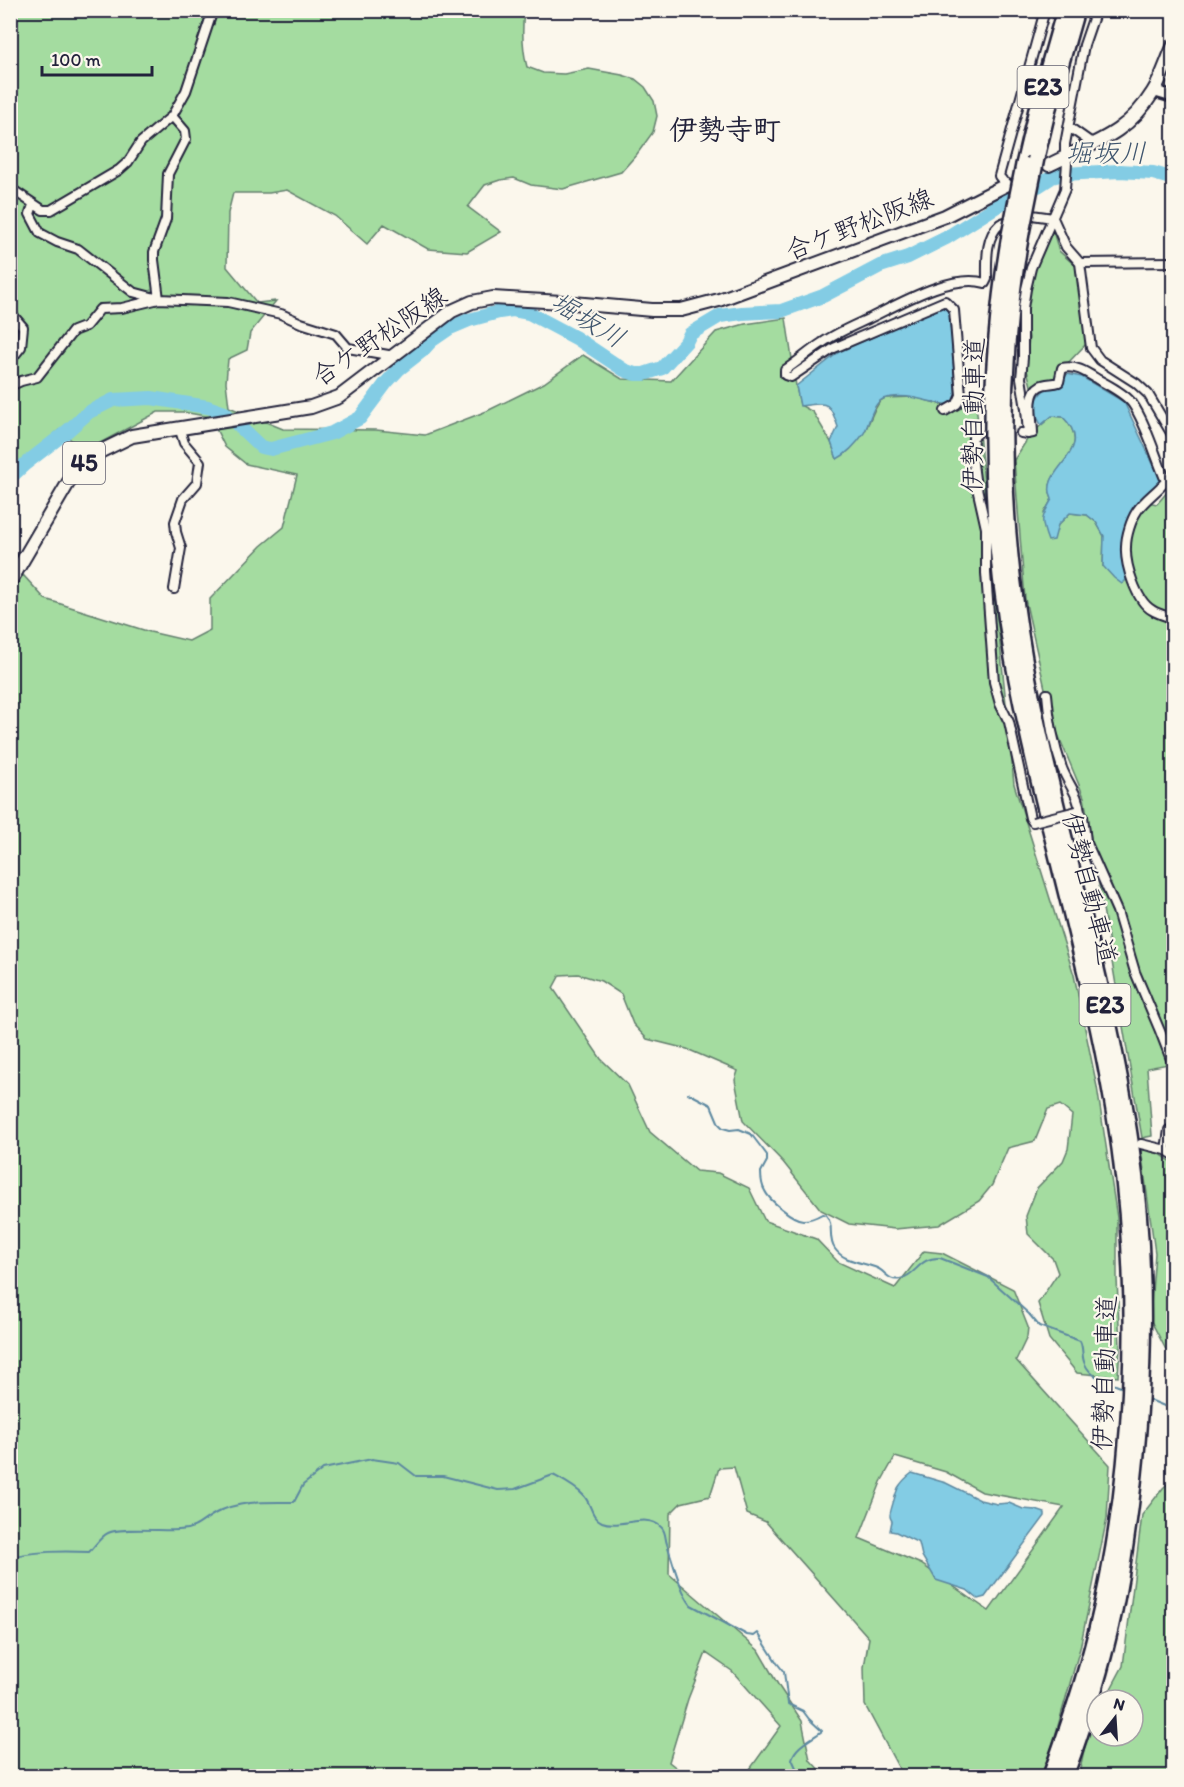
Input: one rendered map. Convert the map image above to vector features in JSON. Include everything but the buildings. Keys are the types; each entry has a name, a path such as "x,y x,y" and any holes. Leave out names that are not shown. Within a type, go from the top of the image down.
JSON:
{"highway":[{"name":"伊勢自動車道","path":"1036,163 1038,105 1065,10"},
{"name":"伊勢自動車道","path":"1052,1776 1082,1685 1108,1578 1130,1405 1131,1285 1125,1196 1111,1089 1012,655 998,554 993,463 993,410 1001,292 1036,163 1048,108 1076,10"},
{"name":"伊勢自動車道","path":"1016,234 1004,411 1006,504 1010,553 1034,708 1099,981 1121,1087 1131,1149 1143,1296 1143,1348 1137,1458 1119,1583 1108,1639 1065,1776"}],"main road":[{"path":"1036,163 1065,156 1093,144 1114,134 1136,116 1154,91 1173,45"},
{"name":"合ケ野松阪線","path":"10,582 74,473 93,454 132,436 311,407 339,397 452,311 472,302 493,298 652,310 681,310 719,300 945,216 1006,185"}],"street":[{"path":"10,188 33,205 43,210 51,210 119,170 128,162 141,142 172,117 186,91 213,10"},
{"path":"1006,185 999,176 1045,10"},
{"path":"1096,10 1081,45 1065,144 1067,163 1065,189 1031,268 1026,290 1023,308 1021,378 1026,409 1025,434 1033,433 1032,397 1035,390 1041,386 1059,382 1062,368 1065,367 1085,371 1131,402 1166,481 1137,510 1125,546 1126,555 1131,577 1139,595 1150,610 1173,619"},
{"path":"1029,65 1038,59"},
{"path":"1154,91 1173,97"},
{"path":"159,299 154,252 166,219 168,174 186,139 184,131 172,117"},
{"path":"1069,127 1093,144"},
{"path":"33,205 30,214 40,233 78,249 133,292 159,299 228,302 281,314 336,334 348,348 394,356"},
{"path":"945,411 957,404 961,395 954,310 945,301 834,348 791,377 785,375 785,370 800,361 821,343 906,300 938,287 975,280 986,283 991,236 1001,223 1032,214 1053,218"},
{"path":"1053,218 1066,247 1080,263 1091,348 1100,360 1136,383 1148,394 1173,438"},
{"path":"1080,263 1173,262"},
{"path":"10,386 37,377 74,331 86,326 100,309 122,308 159,299"},
{"path":"10,312 23,327 21,347 10,361"},
{"path":"174,589 181,548 175,522 183,499 197,483 200,462 184,442 179,428"},
{"path":"977,434 973,437 972,456 986,528 986,573 994,682 1000,704 1009,722 1029,818 1033,822 1078,812"},
{"path":"1047,694 1052,736 1068,783 1077,797 1078,812 1083,816 1086,842 1117,911 1135,972 1161,1031 1173,1067"},
{"path":"1141,1144 1170,1153 1169,1130 1173,1128"}],"green space":[{"path":"11,11 524,11 523,39 527,67 543,73 564,74 589,69 635,79 645,87 654,101 657,116 653,132 621,172 563,189 531,185 514,178 485,185 468,207 501,232 467,252 428,249 384,224 367,244 335,216 287,190 269,193 233,193 228,213 227,267 257,303 276,301 250,333 247,350 228,359 226,382 229,407 283,429 376,430 425,435 487,411 544,383 583,355 622,379 671,381 716,332 745,324 786,318 800,405 813,412 831,442 837,459 865,431 880,401 885,398 914,397 943,405 976,403 1014,784 1074,975 1097,1087 1117,1218 1120,1347 1118,1377 1077,1373 1049,1339 1038,1303 1058,1273 1053,1259 1028,1234 1026,1216 1037,1188 1063,1161 1068,1149 1072,1115 1060,1105 1048,1109 1035,1141 1008,1148 992,1185 979,1201 939,1225 895,1229 849,1224 821,1210 783,1162 743,1121 735,1080 738,1071 687,1049 647,1039 633,1024 621,994 601,981 578,974 560,975 553,988 601,1059 628,1085 650,1132 696,1171 718,1173 749,1188 765,1221 816,1239 838,1262 895,1288 924,1251 942,1253 1013,1289 1028,1327 1027,1337 1016,1360 1110,1465 1107,1518 1080,1648 1052,1747 1041,1776 903,1776 865,1705 864,1667 869,1638 766,1522 747,1514 734,1467 719,1468 710,1496 681,1503 670,1514 669,1574 758,1650 802,1721 810,1760 825,1776 770,1776 750,1769 781,1726 732,1671 706,1653 688,1699 669,1762 687,1776 11,1776 11,590 23,575 45,599 150,632 189,641 210,630 210,599 261,546 284,527 297,475 246,464 225,447 210,417 183,412 158,412 85,451 59,430 11,471","holes":["895,1457 946,1472 982,1492 1064,1507 989,1611 921,1564 859,1538 881,1482"]},
{"path":"1051,225 1059,251 1079,269 1087,343 1068,363 1061,378 1033,394 1026,366 1029,338 1024,304 1025,287"},
{"path":"1052,416 1063,417 1072,430 1074,441 1071,451 1052,479 1050,488 1052,499 1044,513 1058,525 1070,513 1087,515 1096,522 1104,536 1103,566 1124,554 1133,511 1138,500 1157,504 1169,490 1173,478 1174,1063 1147,1068 1152,1136 1142,1138 1084,797 1052,720 1025,599 1014,460 1030,435"},
{"path":"1141,1149 1160,1154 1173,1163 1173,1363 1150,1319 1155,1253"},
{"path":"1173,1479 1173,1776 1085,1776 1080,1769 1085,1744 1085,1748 1145,1748 1145,1688 1111,1688 1123,1666 1142,1515"}],"water":[{"path":"942,306 950,312 956,405 904,397 881,400 874,408 861,437 837,459 831,442 838,427 832,411 822,404 800,406 796,386 839,352"},
{"path":"1067,374 1082,377 1124,402 1162,483 1139,500 1133,511 1124,554 1126,580 1122,584 1103,566 1104,536 1096,522 1087,515 1070,513 1058,525 1054,540 1048,541 1044,528 1044,515 1052,499 1050,488 1052,478 1071,451 1074,441 1072,430 1063,417 1052,416 1041,425 1036,413 1036,402 1045,389 1051,385 1056,388"},
{"path":"912,1473 946,1483 980,1500 997,1504 1009,1503 1023,1509 1045,1513 985,1597 978,1599 967,1590 936,1580 922,1556 919,1543 890,1531 892,1521 890,1515 897,1490"}],"waterway":[{"name":"堀坂川","path":"10,478 89,412 113,400 151,398 208,407 225,413 261,447 271,449 332,433 360,418 386,383 431,341 450,328 499,312 513,310 529,313 576,338 624,370 644,374 662,368 686,342 690,334 720,316 781,311 823,296 880,266 908,257 946,238 1005,201 1052,177 1063,174 1120,171 1153,173 1174,179"},
{"path":"688,1093 711,1105 723,1128 739,1129 751,1134 767,1155 767,1161 761,1172 762,1185 767,1195 793,1217 805,1220 822,1214 826,1215 830,1223 833,1245 843,1257 880,1269 896,1280 906,1277 927,1260 933,1258 940,1258 988,1277 1039,1326 1080,1341 1084,1361 1092,1373 1126,1389"},
{"path":"1145,1398 1174,1410"},
{"path":"10,1557 50,1552 89,1552 103,1537 114,1531 185,1529 235,1506 294,1502 303,1485 323,1469 372,1459 399,1463 416,1476 443,1476 498,1490 515,1489 553,1475 581,1493 587,1499 595,1517 602,1522 617,1524 648,1521 661,1527 665,1533 680,1584 691,1605 747,1635 754,1636 758,1633 784,1672 788,1704 803,1711 822,1731 800,1747 792,1759 797,1770 806,1776"}],"tunnel":[{"path":"1065,49 1078,44"},
{"path":"977,434 1021,433"}],"district":[{"name":"伊勢寺町","path":"725,129"}]}
